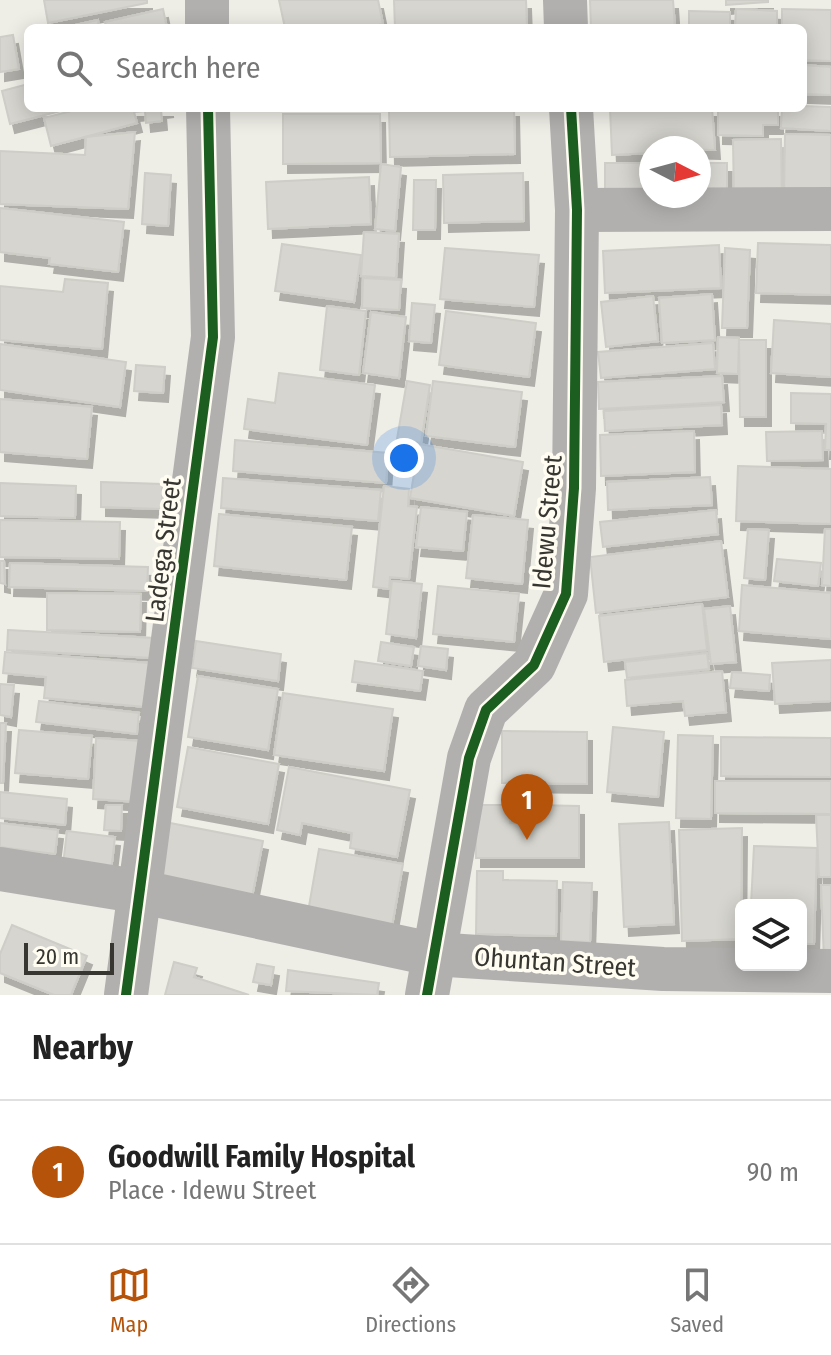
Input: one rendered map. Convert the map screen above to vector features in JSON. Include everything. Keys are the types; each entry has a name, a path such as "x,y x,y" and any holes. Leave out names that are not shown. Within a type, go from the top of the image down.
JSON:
{"street":[{"path":"207,0 207,24"},
{"path":"565,0 566,24"},
{"name":"Ladega Street","path":"126,995 213,337 208,112"},
{"name":"Idewu Street","path":"430,975 469,758 486,710 534,665 566,594 574,488 577,210 571,112"},
{"path":"577,210 831,209"},
{"name":"Ohuntan Street","path":"0,869 142,892 430,975 663,982 831,971"}],"building":[{"path":"44,0 147,0 147,3 48,23"},
{"path":"279,0 378,0 383,24 284,24"},
{"path":"394,0 526,0 527,24 395,24"},
{"path":"590,0 673,0 675,24 591,24"},
{"path":"726,0 768,0 768,2 726,5"},
{"path":"163,9 166,24 105,24"},
{"path":"736,9 777,11 777,24 735,24"},
{"path":"782,9 831,10 831,61 807,60 807,24 782,24"},
{"path":"689,11 730,12 730,24 689,24"},
{"path":"13,35 19,69 0,72 0,37"},
{"path":"807,65 831,67 831,95 807,94"},
{"path":"24,85 24,112 56,112 10,124 2,91"},
{"path":"807,106 831,107 831,131 781,128 782,112 807,112"},
{"path":"67,112 134,112 137,123 51,146 44,118"},
{"path":"145,112 161,112 162,121 146,123"},
{"path":"389,112 514,112 515,154 390,157"},
{"path":"610,112 712,112 715,150 711,150 711,136 639,136 639,154 612,155"},
{"path":"718,112 778,112 778,125 763,125 763,136 718,135"},
{"path":"283,114 380,114 381,163 283,164"},
{"path":"135,132 128,209 0,204 0,151 85,155 86,137"},
{"path":"785,134 831,135 831,197 784,196"},
{"path":"781,139 782,200 734,201 733,140"},
{"path":"605,163 639,163 639,208 605,208"},
{"path":"711,163 727,163 727,207 711,207"},
{"path":"381,164 401,167 395,231 375,229"},
{"path":"145,173 171,175 168,226 142,224"},
{"path":"523,173 524,221 444,223 443,175"},
{"path":"369,177 371,224 268,229 266,182"},
{"path":"414,180 436,180 435,230 413,230"},
{"path":"0,208 124,222 118,272 49,264 50,258 0,252"},
{"path":"364,232 399,234 396,278 361,276"},
{"path":"758,243 831,245 831,295 756,293"},
{"path":"282,244 361,255 354,302 275,291"},
{"path":"719,245 721,288 605,293 603,251"},
{"path":"445,248 539,255 534,307 440,299"},
{"path":"725,248 750,250 747,328 722,328"},
{"path":"363,278 401,280 399,310 362,308"},
{"path":"65,279 108,283 102,349 0,340 0,286 63,292"},
{"path":"712,294 715,340 662,343 659,298"},
{"path":"653,296 658,341 606,347 601,302"},
{"path":"412,303 435,305 431,343 409,341"},
{"path":"327,306 366,311 359,375 320,370"},
{"path":"446,311 536,323 529,377 439,365"},
{"path":"371,312 406,317 399,378 363,373"},
{"path":"774,320 831,324 831,377 771,373"},
{"path":"718,337 739,338 738,374 717,373"},
{"path":"739,340 766,340 766,417 740,417"},
{"path":"713,343 715,369 601,378 598,352"},
{"path":"0,344 126,362 120,407 0,390"},
{"path":"136,365 165,367 163,393 134,391"},
{"path":"279,373 375,385 367,445 244,429 248,399 275,403"},
{"path":"722,376 724,402 599,409 598,382"},
{"path":"407,381 430,385 421,443 397,439"},
{"path":"433,381 522,392 515,447 426,436"},
{"path":"791,393 831,394 831,450 825,450 826,424 791,423"},
{"path":"0,399 92,407 87,459 0,452"},
{"path":"721,405 722,425 605,431 604,411"},
{"path":"694,431 695,472 601,476 600,435"},
{"path":"822,431 823,460 767,461 766,432"},
{"path":"235,440 388,453 386,483 233,471"},
{"path":"419,444 523,462 514,516 410,498"},
{"path":"738,466 831,469 831,524 736,521"},
{"path":"710,477 712,505 608,510 607,482"},
{"path":"223,478 381,490 378,521 221,508"},
{"path":"101,482 162,484 162,509 101,507"},
{"path":"0,483 76,486 75,518 0,516"},
{"path":"384,486 409,489 408,506 417,507 409,579 390,577 389,589 373,587"},
{"path":"421,507 467,512 463,551 416,547"},
{"path":"716,510 718,534 603,547 600,522"},
{"path":"219,514 352,527 346,580 214,566"},
{"path":"473,515 528,520 522,584 466,578"},
{"path":"0,520 120,522 119,559 0,557"},
{"path":"748,529 769,530 765,580 744,578"},
{"path":"825,529 831,529 831,586 822,585"},
{"path":"721,541 728,597 596,613 590,557"},
{"path":"777,559 821,563 818,586 774,581"},
{"path":"0,561 4,561 5,584 0,583"},
{"path":"10,563 148,567 147,591 9,587"},
{"path":"392,581 422,584 416,638 386,634"},
{"path":"742,585 831,593 831,639 739,631"},
{"path":"438,586 519,594 514,642 433,634"},
{"path":"47,593 141,594 140,632 47,630"},
{"path":"702,604 707,650 604,662 599,616"},
{"path":"730,606 736,662 711,664 704,609"},
{"path":"8,630 154,638 153,658 7,650"},
{"path":"196,641 281,654 278,681 192,668"},
{"path":"381,642 414,647 411,666 378,661"},
{"path":"421,646 448,649 446,670 418,666"},
{"path":"5,652 149,663 146,707 44,698 46,677 3,673"},
{"path":"707,653 709,669 627,678 625,662"},
{"path":"831,660 831,701 775,704 772,663"},
{"path":"355,661 423,671 420,691 352,682"},
{"path":"722,671 726,712 685,716 683,701 627,706 625,680"},
{"path":"732,672 770,675 769,691 730,688"},
{"path":"198,676 278,689 268,750 188,737"},
{"path":"0,684 14,685 11,717 0,715"},
{"path":"283,693 393,709 384,771 274,755"},
{"path":"39,701 139,713 137,734 36,722"},
{"path":"0,723 6,723 3,783 0,783"},
{"path":"613,727 664,732 658,797 607,792"},
{"path":"19,730 92,736 88,779 15,773"},
{"path":"502,731 587,732 587,784 502,783"},
{"path":"678,735 713,736 711,819 676,818"},
{"path":"721,737 831,738 831,777 721,776"},
{"path":"96,738 141,741 138,802 93,799"},
{"path":"188,747 279,764 268,824 177,807"},
{"path":"289,767 410,790 397,857 350,848 352,833 302,823 300,835 277,830"},
{"path":"715,781 831,781 831,814 715,813"},
{"path":"0,792 67,799 65,825 0,818"},
{"path":"106,805 122,805 121,831 104,830"},
{"path":"476,805 510,805 510,823 534,822 534,805 579,806 579,858 476,858"},
{"path":"816,815 831,815 831,877 819,877"},
{"path":"165,822 263,841 251,902 153,884"},
{"path":"669,822 674,924 624,927 619,824"},
{"path":"0,823 58,830 55,854 0,847"},
{"path":"742,828 741,899 735,899 735,939 682,941 679,830"},
{"path":"67,831 115,837 111,871 63,865"},
{"path":"754,846 817,848 814,944 807,944 807,899 751,899"},
{"path":"319,849 403,864 392,926 308,912"},
{"path":"477,871 503,871 503,880 557,881 556,936 476,934"},
{"path":"563,882 592,883 590,942 561,941"},
{"path":"821,885 831,885 831,959 824,960"},
{"path":"12,925 87,956 71,995 54,995 0,973 0,954"},
{"path":"174,962 197,968 194,977 249,995 165,995"},
{"path":"257,964 274,967 271,985 253,982"},
{"path":"288,970 379,983 377,995 286,991"}],"cycle path":[{"path":"126,995 213,337 208,112"},
{"path":"427,995 469,758 486,710 534,665 566,594 574,488 577,210 571,112"}],"place":[{"name":"Goodwill Family Hospital","path":"527,840"}]}
